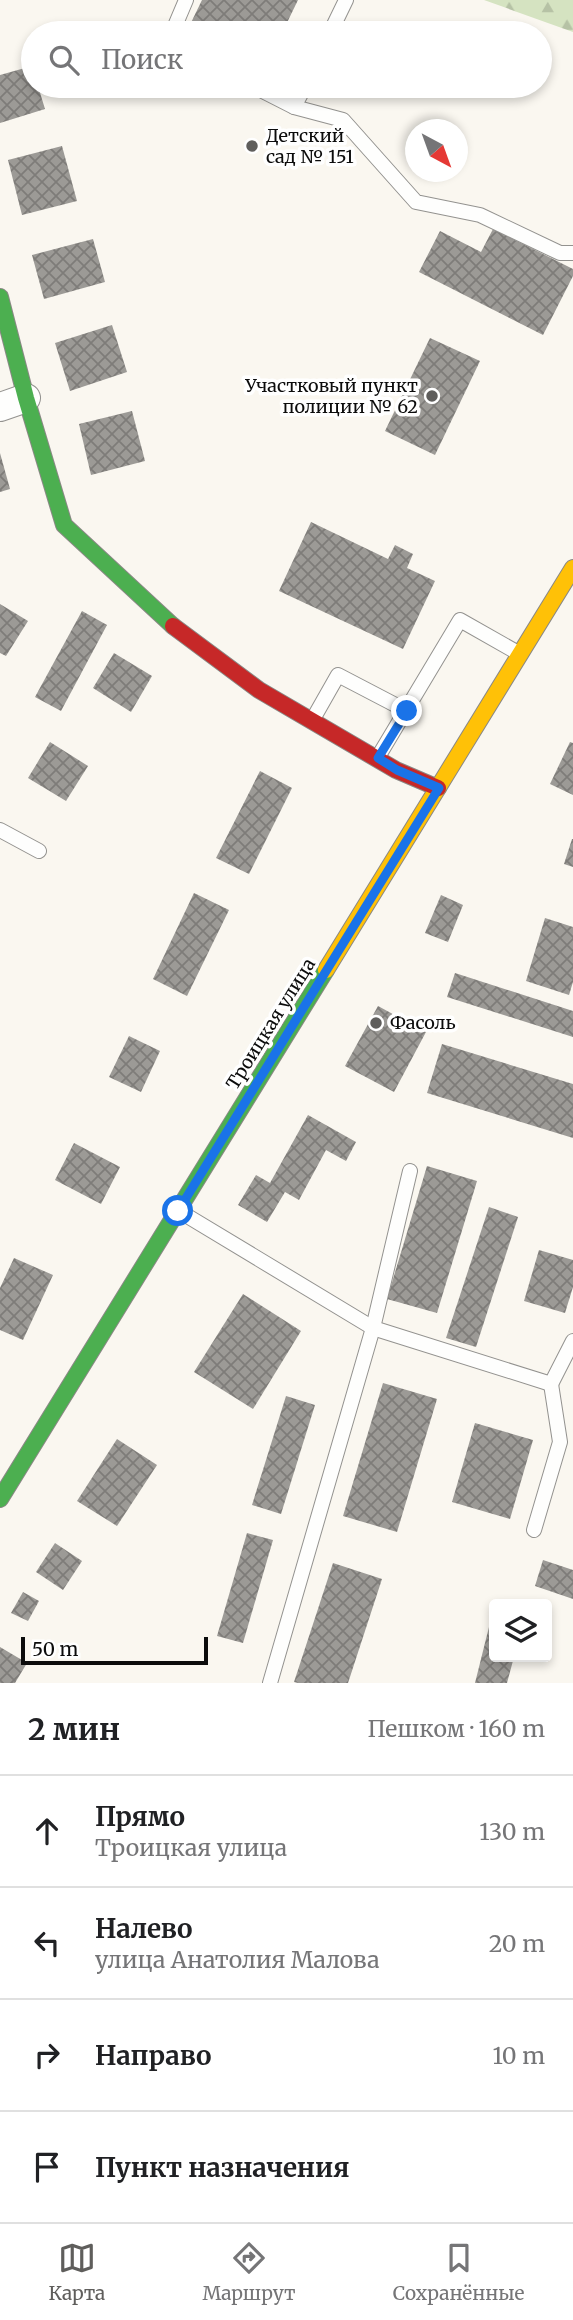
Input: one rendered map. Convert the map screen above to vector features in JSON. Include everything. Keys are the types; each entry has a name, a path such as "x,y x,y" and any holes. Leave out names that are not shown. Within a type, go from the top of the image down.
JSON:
{"street":[{"path":"0,297 13,402 64,525 181,633 259,690 397,770 439,788"},
{"name":"Троицкая улица","path":"0,1499 573,568"}],"lane":[{"path":"177,21 186,0"},
{"path":"336,21 346,0"},
{"path":"277,98 295,107 343,120 416,202 480,215 560,253 573,253"},
{"path":"295,107 299,98"},
{"path":"378,758 460,620 521,655"},
{"path":"312,720 338,675 407,711"},
{"path":"0,830 39,851"},
{"path":"270,1683 373,1328 410,1171"},
{"path":"178,1211 373,1328 551,1384"},
{"path":"534,1530 559,1442 551,1384 573,1340"}],"green space":[{"path":"484,0 573,0 573,32 552,24 552,21 542,21"}],"building":[{"path":"202,0 298,0 288,21 192,21"},
{"path":"21,69 21,98 42,98 45,109 0,123 0,75"},
{"path":"62,146 77,201 22,215 8,160"},
{"path":"493,229 573,269 573,276 543,335 419,272 440,231 481,252"},
{"path":"93,239 105,282 44,299 32,255"},
{"path":"112,325 127,372 70,391 55,343"},
{"name":"Участковый пункт полиции № 62","path":"430,338 480,361 435,455 385,431"},
{"path":"132,411 145,461 91,475 79,424"},
{"path":"0,453 10,489 0,492"},
{"path":"311,522 388,559 395,545 413,554 407,568 435,581 403,649 279,591"},
{"path":"0,604 28,621 6,656 0,653"},
{"path":"82,611 107,625 61,711 35,697"},
{"path":"114,653 152,676 131,712 93,688"},
{"path":"50,742 88,766 66,801 28,778"},
{"path":"570,742 573,743 573,795 550,784"},
{"path":"260,771 292,788 249,874 216,858"},
{"path":"573,839 573,867 564,864"},
{"path":"194,893 229,910 187,996 153,979"},
{"path":"441,895 463,905 448,942 425,933"},
{"path":"545,918 573,927 573,982 569,995 526,981"},
{"path":"455,973 573,1011 573,1037 447,997"},
{"path":"378,1006 426,1032 394,1092 345,1066"},
{"path":"129,1036 160,1051 141,1092 109,1077"},
{"path":"442,1044 573,1084 573,1138 427,1093"},
{"path":"308,1115 356,1142 346,1161 326,1150 299,1200 285,1192 267,1222 238,1205 256,1175 270,1183"},
{"path":"74,1143 120,1167 101,1204 55,1180"},
{"path":"427,1166 477,1181 437,1313 387,1299"},
{"path":"489,1207 518,1217 476,1347 446,1338"},
{"path":"539,1250 573,1260 573,1287 565,1313 524,1301"},
{"path":"14,1258 53,1275 23,1340 0,1330 0,1288"},
{"path":"243,1294 301,1331 253,1409 194,1372"},
{"path":"383,1383 437,1399 397,1532 343,1516"},
{"path":"286,1396 315,1405 281,1514 252,1505"},
{"path":"475,1423 533,1440 510,1519 452,1502"},
{"path":"117,1439 157,1465 117,1526 77,1501"},
{"path":"247,1533 273,1540 243,1643 217,1636"},
{"path":"55,1543 82,1561 63,1590 36,1572"},
{"path":"543,1560 573,1570 573,1599 535,1586"},
{"path":"333,1563 382,1579 348,1683 294,1682"},
{"path":"23,1592 39,1601 28,1621 11,1613"},
{"path":"489,1627 489,1662 513,1662 507,1683 475,1683"},
{"path":"0,1647 27,1663 15,1683 0,1683"}],"traffic: fast":[{"path":"0,297 26,398 64,525 173,626"},
{"path":"0,1499 326,970"}],"traffic: slow":[{"path":"326,970 573,568"}],"traffic: jam":[{"path":"173,626 259,690 396,770 438,788"}],"place":[{"name":"Детский сад № 151","path":"252,146"},
{"name":"Участковый пункт полиции № 62","path":"432,396"},
{"name":"Фасоль","path":"376,1023"}],"route":[{"path":"178,1211 439,788 397,770 378,758 407,711"}]}
